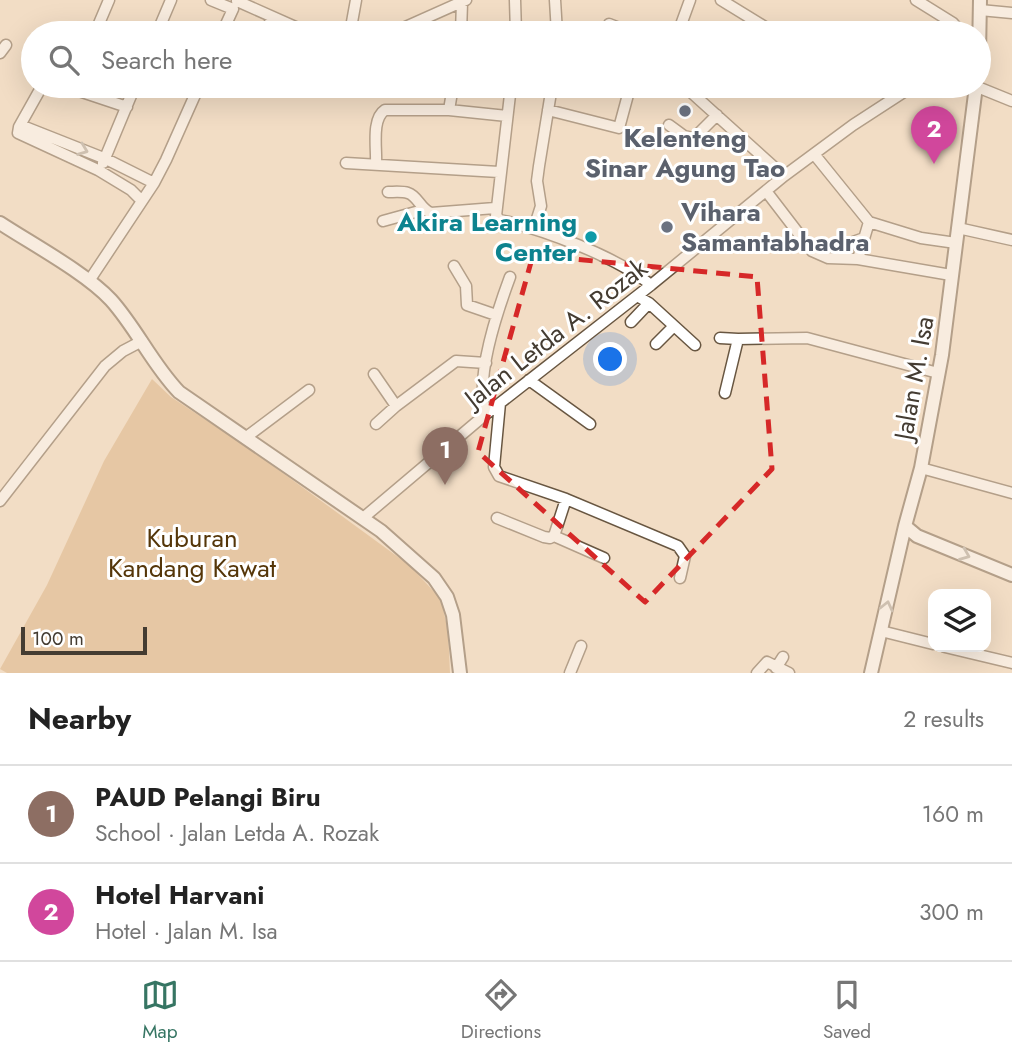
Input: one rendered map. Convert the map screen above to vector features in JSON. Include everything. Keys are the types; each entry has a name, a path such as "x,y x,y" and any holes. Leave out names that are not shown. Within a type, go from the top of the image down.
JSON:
{"street":[{"path":"100,21 109,0"},
{"path":"162,21 171,0"},
{"path":"211,0 236,3 280,21"},
{"path":"352,21 356,0"},
{"path":"515,0 516,21"},
{"path":"555,0 556,21"},
{"path":"682,21 690,0"},
{"path":"721,0 755,21"},
{"path":"916,0 950,21"},
{"path":"419,21 464,1 462,21"},
{"path":"228,21 236,3"},
{"path":"980,5 1012,13"},
{"path":"991,92 1012,101"},
{"path":"35,98 17,132 98,170 131,190 142,201"},
{"path":"100,98 127,107"},
{"path":"98,170 106,159 130,98"},
{"path":"89,281 153,183 193,98"},
{"path":"449,110 451,98"},
{"path":"509,98 496,216 500,220 534,229 623,266 651,285"},
{"path":"534,229 541,206 537,181 550,98"},
{"path":"548,110 619,128 627,98"},
{"path":"697,98 784,176"},
{"name":"Jalan Letda A. Rozak","path":"363,518 485,414 651,285 784,176 896,98"},
{"name":"Jalan M. Isa","path":"871,673 901,540 921,467 938,373 950,301 974,98"},
{"path":"376,164 377,122 382,111 449,110 507,116"},
{"path":"668,125 684,136 694,138 717,116"},
{"path":"20,125 106,159 153,183"},
{"path":"814,154 869,222 921,238 956,243"},
{"path":"346,163 499,172"},
{"path":"766,191 812,251 822,257 858,259 951,275"},
{"path":"388,192 408,193 423,210 431,213 495,208"},
{"path":"383,221 423,210"},
{"path":"858,259 869,222"},
{"path":"0,223 89,281 111,300 164,376 179,392 363,518 416,560 442,588 453,615 460,673"},
{"path":"958,228 1012,240"},
{"path":"836,258 853,242 864,238"},
{"path":"454,266 466,286 467,305 496,315"},
{"path":"485,414 481,394 486,363 496,315 510,277"},
{"path":"637,296 649,303 695,345"},
{"path":"631,322 649,303"},
{"path":"656,344 674,326"},
{"path":"720,338 807,338 938,373"},
{"path":"725,393 738,339"},
{"path":"2,494 105,366 123,351 142,341"},
{"path":"376,424 456,361 486,363"},
{"path":"374,374 396,406"},
{"path":"529,380 590,424"},
{"path":"245,438 309,390"},
{"path":"500,403 495,471 503,478 566,499 678,547 685,556 680,578"},
{"path":"921,467 1011,490"},
{"path":"554,536 566,499"},
{"path":"497,518 544,537 554,536 604,558"},
{"path":"905,526 917,536 1012,575"},
{"path":"901,540 917,536"},
{"path":"881,631 928,643"},
{"path":"570,673 581,646"},
{"path":"966,652 1012,663"},
{"path":"776,668 783,657"},
{"path":"757,673 765,662 789,673"}],"highlighted area":[{"path":"533,255 757,277 772,469 645,602 478,452"}],"green space":[{"name":"Kuburan Kandang Kawat","path":"152,379 171,397 250,449 409,565 441,599 448,631 450,673 7,673 0,669 47,585 104,461"}],"place":[{"name":"Kelenteng Sinar Agung Tao","path":"685,111"},
{"name":"Hotel Harvani","path":"934,164"},
{"name":"Vihara Samantabhadra","path":"667,227"},
{"name":"Akira Learning Center","path":"591,237"},
{"name":"PAUD Pelangi Biru","path":"445,485"}]}
